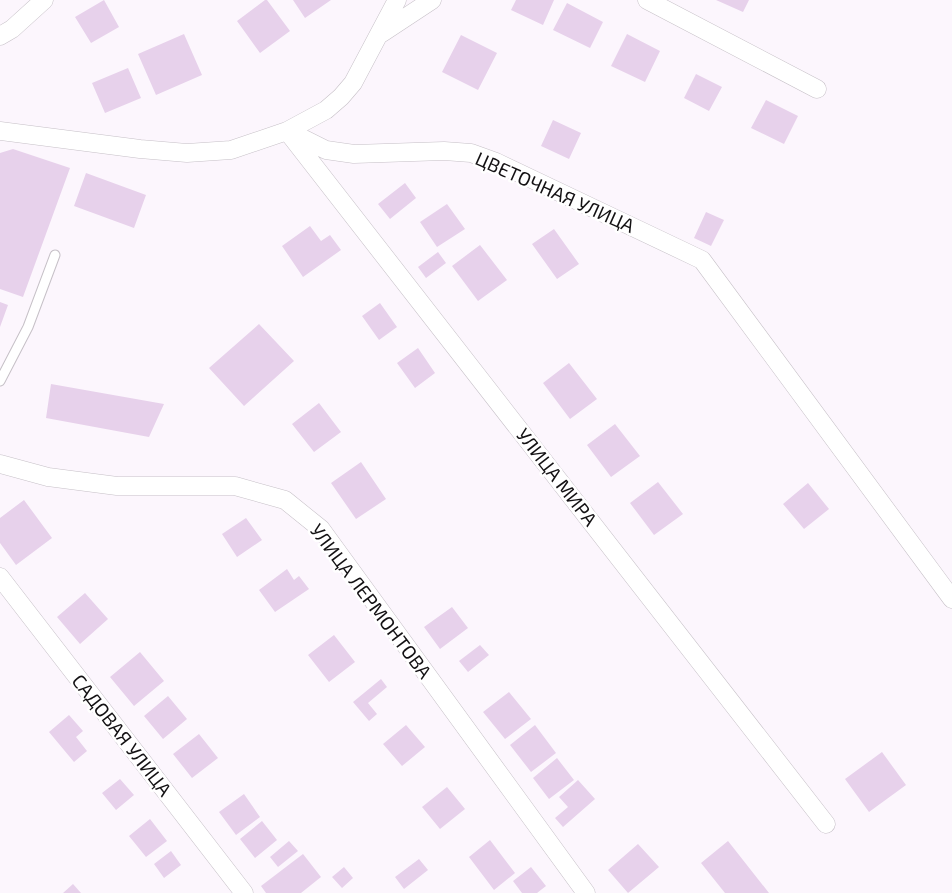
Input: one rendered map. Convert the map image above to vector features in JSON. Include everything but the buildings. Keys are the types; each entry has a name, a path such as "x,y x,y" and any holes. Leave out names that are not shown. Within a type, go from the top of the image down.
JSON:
{"street":[{"path":"0,36 12,29 44,0"},
{"path":"0,131 140,149 187,153 231,150 287,131 326,110 342,98 353,83 397,0"},
{"path":"379,35 432,0"},
{"path":"647,0 817,89"},
{"name":"ЦВЕТОЧНАЯ УЛИЦА","path":"287,131 326,150 354,154 444,151 471,153 496,162 702,260 952,599"},
{"name":"УЛИЦА МИРА","path":"287,131 826,824"},
{"name":"УЛИЦА ЛЕРМОНТОВА","path":"0,464 48,477 117,486 235,486 285,500 321,529 586,893"},
{"name":"САДОВАЯ УЛИЦА","path":"0,578 244,893"}],"lane":[{"path":"0,381 28,327 55,255"}]}
